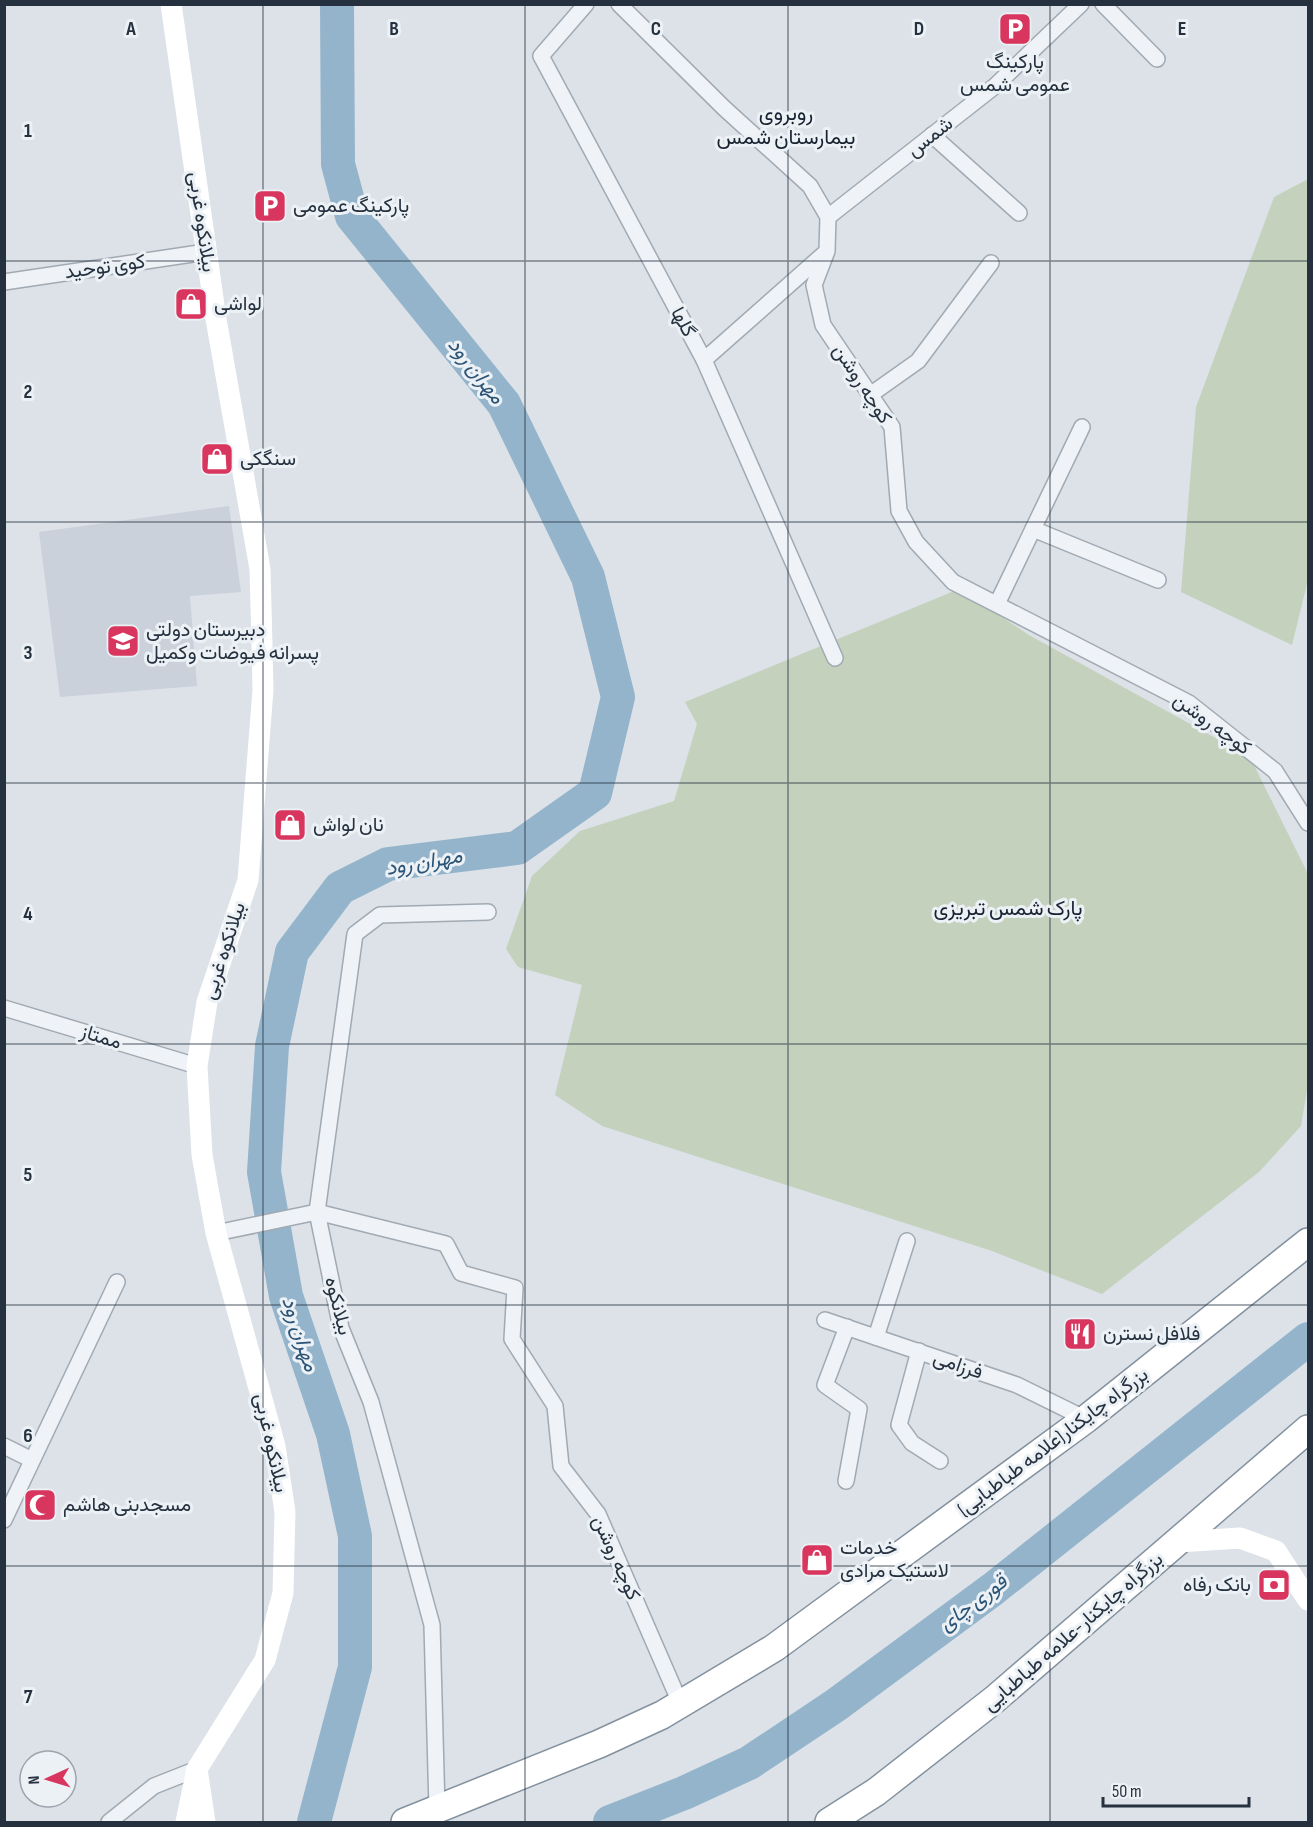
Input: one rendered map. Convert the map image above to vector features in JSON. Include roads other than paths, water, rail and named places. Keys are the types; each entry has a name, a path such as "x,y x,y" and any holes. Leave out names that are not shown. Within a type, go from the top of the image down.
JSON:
{"highway":[{"name":"بزرگراه چایکنار(علامه طباطبایی)","path":"405,1822 599,1744 681,1705 774,1648 1086,1419 1308,1242"},
{"name":"بزرگراه چایکنار-علامه طباطبایی","path":"829,1822 876,1792 995,1699 1308,1429"}],"street":[{"name":"بیلانکوه غربی","path":"171,4 206,252 260,569 263,690 248,880 207,1002 197,1066 202,1155 216,1233 275,1446 285,1512 283,1593 265,1660 198,1769 186,1822"},
{"name":"گلها","path":"586,4 541,56 704,360 835,658"},
{"path":"620,4 716,100 810,186 828,217"},
{"name":"شمس","path":"828,217 995,86 1081,4"},
{"path":"1103,4 1157,59"},
{"path":"932,135 1019,213"},
{"name":"کوچه روشن","path":"828,217 827,251 814,285 823,325 892,427 899,511 916,542 954,582 1189,703 1275,771 1302,805 1308,823"},
{"path":"704,360 827,251"},
{"name":"کوی توحید","path":"4,282 206,252"},
{"path":"870,395 918,361 991,263"},
{"path":"997,604 1082,427"},
{"path":"1033,529 1158,580"},
{"name":"بیلانکوه","path":"437,1809 432,1625 371,1402 341,1328 317,1212 355,934 380,915 488,912"},
{"name":"ممتاز","path":"4,1008 197,1066"},
{"path":"216,1233 317,1212"},
{"name":"کوچه روشن","path":"317,1212 446,1244 461,1273 515,1288 512,1339 555,1406 561,1467 598,1514 681,1705"},
{"path":"876,1337 907,1241"},
{"path":"4,1520 117,1282"},
{"name":"فرزامی","path":"825,1320 1017,1385 1086,1419"},
{"path":"846,1480 859,1409 825,1385 848,1327"},
{"path":"919,1352 899,1425 912,1443 940,1461"},
{"path":"4,1446 32,1460"},
{"path":"1178,1542 1240,1538 1276,1551 1308,1600"},
{"path":"109,1822 154,1786 198,1769 205,1822"}],"waterway":[{"name":"مهران رود","path":"314,1822 355,1667 355,1536 333,1434 286,1296 264,1172 272,1046 292,952 340,888 388,864 517,848 595,793 618,697 588,577 504,404 352,216 338,164 337,4"},
{"name":"قوری چای","path":"610,1822 684,1793 749,1763 836,1705 993,1589 1308,1339"}],"place":[{"name":"پارکینگ عمومی شمس","path":"1015,29"},
{"name":"پارکینگ عمومی","path":"270,206"},
{"name":"لواشی","path":"191,304"},
{"name":"سنگکی","path":"217,459"},
{"name":"دبیرستان دولتی پسرانه فیوضات وکمیل","path":"123,641"},
{"name":"نان لواش","path":"290,825"},
{"name":"فلافل نسترن","path":"1080,1334"},
{"name":"مسجدبنی هاشم","path":"40,1505"},
{"name":"خدمات لاستیک مرادی","path":"817,1560"},
{"name":"بانک رفاه","path":"1274,1585"}],"district":[{"name":"روبروی بیمارستان شمس","path":"786,125"},
{"name":"پارک شمس تبریزی","path":"1008,908"}]}
